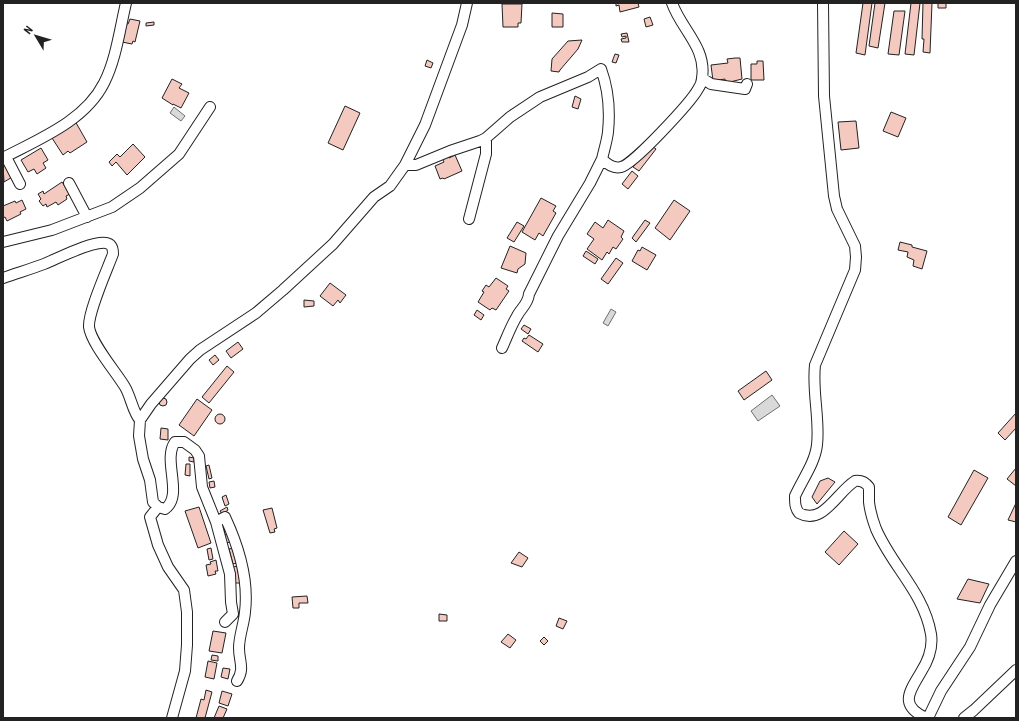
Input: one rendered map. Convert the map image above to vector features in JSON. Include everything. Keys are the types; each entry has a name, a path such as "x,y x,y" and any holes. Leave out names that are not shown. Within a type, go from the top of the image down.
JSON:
{"street":[{"path":"20,184 4,157 48,134 79,115 90,104 105,82 111,67 126,3"},
{"path":"225,622 233,614 230,602 230,574 216,522 202,487 200,456 195,450 184,442 175,442 170,448 173,491 169,506 165,509 158,507 153,502 150,480 143,460 139,436 140,420 151,404 190,359 200,350 256,313 307,269 333,244 374,197 390,186 405,165 425,125 462,25 467,3"},
{"path":"602,160 611,166 621,167 628,164 660,134 698,89 702,78 702,64 699,51 675,12 672,3"},
{"path":"822,3 824,96 828,121 834,189 837,209 855,246 856,257 855,270 815,365 813,377 818,434 817,446 811,464 795,496 796,508 799,513 810,517 822,512 855,481 863,482 869,487 869,504 877,530 920,601 932,636 930,654 922,671 912,686 908,699 909,704 915,712 927,718 941,691 970,647 990,605 1016,561"},
{"path":"405,165 416,166 450,151 480,142 510,117 540,97 588,77 601,69 607,92 608,120 608,132 602,160 558,236 529,294 528,301 517,314 502,348"},
{"path":"702,78 711,84 744,89 748,84"},
{"path":"3,242 52,230 112,207 140,188 166,167 179,154 210,107"},
{"path":"469,219 486,154 486,138"},
{"path":"69,183 86,217"},
{"path":"3,278 86,247 105,243 110,244 113,248 113,254 90,318 89,327 96,343 126,388 135,416 140,420"},
{"path":"158,507 150,517 158,545 168,567 184,590 187,612 185,672 172,718"},
{"path":"216,522 225,518 234,536 244,575 246,590 245,613 239,648 242,669 241,675 237,681"},
{"path":"964,718 1016,670"}],"shaded area":[{"path":"174,107 185,116 181,121 170,113"},
{"path":"611,309 616,312 608,326 603,323"},
{"path":"772,395 780,406 758,421 751,411"}],"building":[{"path":"616,3 638,3 639,7 620,12 619,5 616,6"},
{"path":"863,3 872,3 865,55 856,53"},
{"path":"875,3 885,3 878,48 869,46"},
{"path":"911,3 920,3 914,55 905,54"},
{"path":"923,3 932,3 930,53 923,52"},
{"path":"938,3 946,3 946,8 938,8"},
{"path":"502,4 522,4 521,23 518,23 518,27 503,27"},
{"path":"894,11 905,11 899,55 888,54"},
{"path":"552,13 563,14 563,27 552,27"},
{"path":"650,17 653,25 646,27 644,19"},
{"path":"130,19 140,21 135,42 133,41 132,44 122,42 126,24 128,24"},
{"path":"154,22 154,25 146,26 146,23"},
{"path":"627,33 629,42 622,42 621,39 626,38 626,36 622,37 621,34"},
{"path":"582,40 578,49 559,72 551,71 552,59 568,41"},
{"path":"615,54 619,55 616,63 612,62"},
{"path":"740,58 742,79 726,83 725,79 713,81 711,65 728,63 727,59"},
{"path":"427,60 433,63 431,68 425,66"},
{"path":"757,61 763,61 764,80 751,80 751,64 757,64"},
{"path":"172,79 182,84 179,88 189,93 181,108 162,98"},
{"path":"575,96 581,99 578,109 572,107"},
{"path":"345,106 360,113 343,150 328,143"},
{"path":"891,112 906,118 898,137 883,131"},
{"path":"75,121 87,142 70,153 68,151 63,155 52,138"},
{"path":"856,121 859,148 841,150 838,122"},
{"path":"133,144 145,157 127,175 116,162 112,166 109,162 117,154 120,157"},
{"path":"650,145 656,149 639,171 633,167"},
{"path":"41,148 48,160 43,163 46,168 37,174 34,169 28,172 21,160"},
{"path":"455,155 462,171 444,179 440,179 435,166 444,162 442,158 448,156 449,158"},
{"path":"7,162 14,176 4,182 3,165"},
{"path":"632,171 638,176 628,189 622,184"},
{"path":"62,182 70,194 66,196 67,199 58,205 56,202 47,207 46,204 43,206 39,201 41,199 38,194 43,191 44,194"},
{"path":"541,198 556,206 553,211 556,213 543,236 539,233 535,240 522,232"},
{"path":"22,200 26,209 20,212 21,214 7,221 5,217 3,218 3,206"},
{"path":"674,200 690,211 670,240 655,228"},
{"path":"608,220 624,231 621,237 623,239 616,249 613,247 609,254 607,252 602,260 587,249 594,239 587,234 595,222 603,228"},
{"path":"645,220 650,223 636,242 632,238"},
{"path":"517,222 524,226 514,242 507,238"},
{"path":"900,242 927,251 922,269 913,266 914,260 907,257 908,252 898,250"},
{"path":"510,246 526,253 525,264 518,269 517,273 501,268"},
{"path":"642,247 656,255 647,270 632,261 638,250 640,251"},
{"path":"586,251 598,259 595,264 583,256"},
{"path":"616,258 623,263 608,284 601,279"},
{"path":"496,278 508,286 506,289 509,291 496,310 492,308 490,310 478,302 486,285 489,287"},
{"path":"330,283 346,295 340,303 338,300 333,306 320,296"},
{"path":"304,300 314,301 314,306 304,307"},
{"path":"477,310 484,315 481,320 474,315"},
{"path":"524,325 531,329 528,334 521,329"},
{"path":"529,335 543,344 538,352 522,341"},
{"path":"238,342 243,349 231,358 226,351"},
{"path":"215,355 219,360 213,365 209,360"},
{"path":"227,366 234,372 209,403 202,397"},
{"path":"766,371 772,380 744,400 738,391"},
{"path":"163,398 166,399 166,405 163,406 160,405 159,402 160,399"},
{"path":"197,399 212,410 194,436 179,425"},
{"path":"1016,413 1016,428 1005,440 998,433"},
{"path":"220,414 225,419 220,424 215,419"},
{"path":"161,428 168,429 168,440 160,439"},
{"path":"189,457 194,458 194,462 189,461"},
{"path":"186,464 190,464 190,476 185,475"},
{"path":"209,465 212,478 209,479 206,466"},
{"path":"1016,468 1016,486 1007,479"},
{"path":"974,470 988,478 961,525 948,517"},
{"path":"828,478 835,482 817,504 812,497 820,481"},
{"path":"214,481 215,487 210,488 209,482"},
{"path":"226,495 229,504 225,506 222,497"},
{"path":"1016,503 1016,522 1008,520"},
{"path":"199,507 211,543 198,548 185,511"},
{"path":"227,507 228,510 222,514 220,511"},
{"path":"272,508 277,528 274,529 275,532 270,533 263,510"},
{"path":"844,531 858,544 839,565 825,552"},
{"path":"228,534 230,542 226,543 224,535"},
{"path":"211,548 213,559 209,560 207,549"},
{"path":"233,548 237,563 233,564 229,549"},
{"path":"519,552 528,558 522,567 511,563"},
{"path":"216,560 218,571 215,571 216,574 208,576 206,565 211,564 210,562"},
{"path":"237,566 240,583 235,583 233,567"},
{"path":"968,579 989,584 980,603 957,599"},
{"path":"307,596 308,603 299,603 299,608 293,608 292,597"},
{"path":"439,614 447,615 447,621 439,621"},
{"path":"559,618 567,621 563,629 556,626"},
{"path":"213,631 226,633 222,653 209,651"},
{"path":"508,634 516,640 510,648 501,642"},
{"path":"544,637 548,641 544,645 540,641"},
{"path":"212,655 218,656 218,661 211,660"},
{"path":"208,661 217,663 214,679 205,677"},
{"path":"223,668 230,669 228,679 221,677"},
{"path":"206,690 212,692 205,718 196,718 201,699 204,700"},
{"path":"222,691 232,694 228,706 219,703"},
{"path":"219,706 227,709 223,718 214,718"}]}
